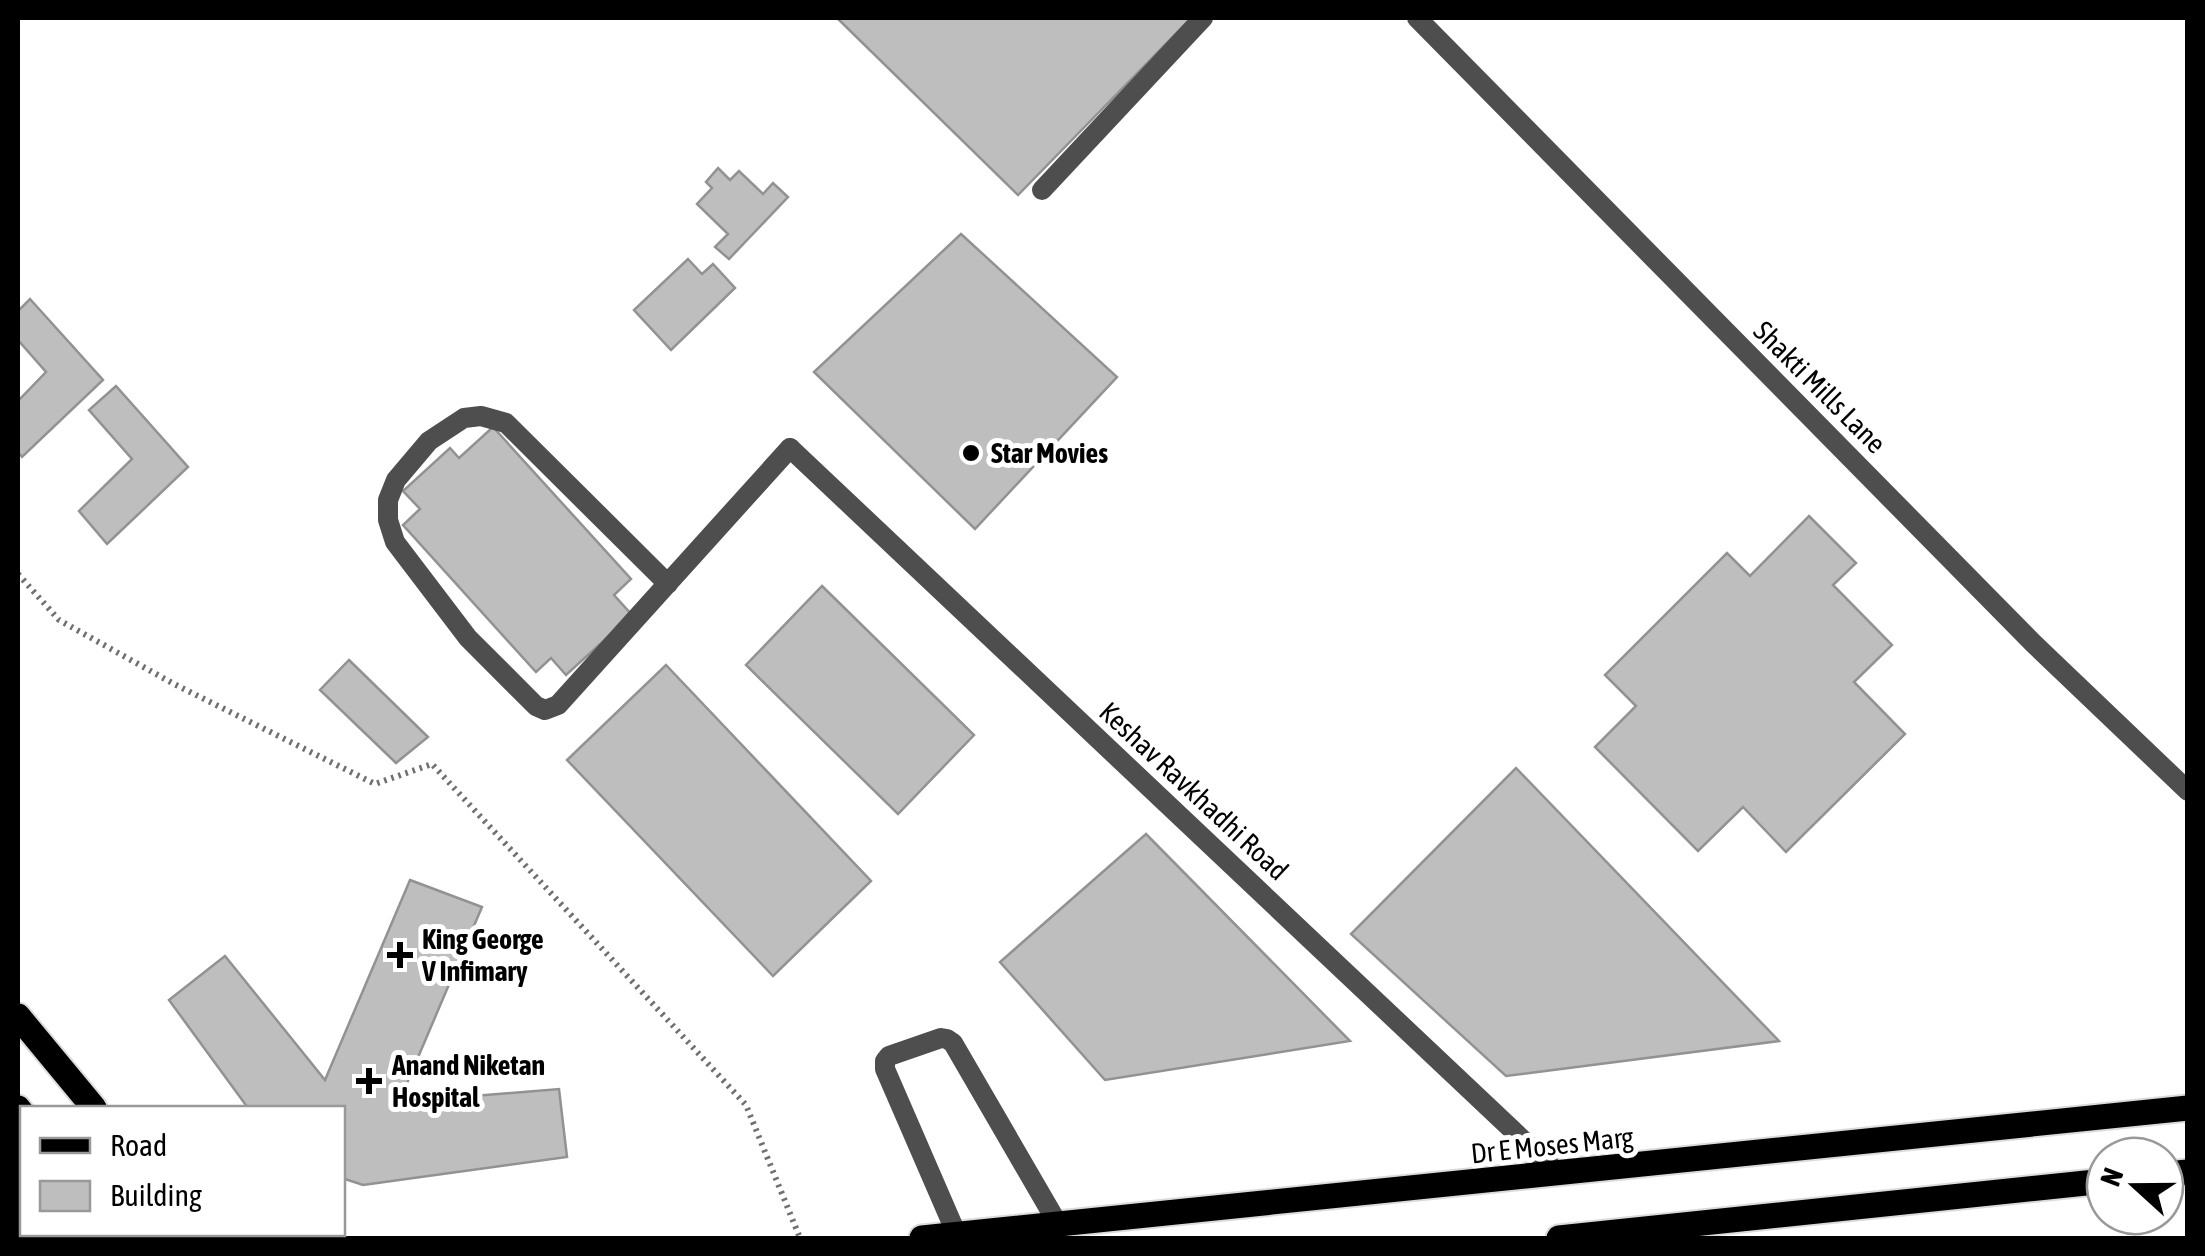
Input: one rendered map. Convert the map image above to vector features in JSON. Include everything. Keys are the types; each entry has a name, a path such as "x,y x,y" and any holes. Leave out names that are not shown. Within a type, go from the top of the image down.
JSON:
{"main road":[{"path":"18,1016 92,1106"},
{"name":"Dr E Moses Marg","path":"922,1238 2188,1108"},
{"path":"1559,1238 2085,1183"}],"street":[{"path":"1042,190 1203,18"},
{"name":"Shakti Mills Lane","path":"1417,18 2034,644 2188,791"},
{"path":"481,416 506,424 668,584 558,705 545,710 536,706 468,638 394,542 388,500 396,480 429,441 464,418 481,416"},
{"name":"Keshav Ravkhadhi Road","path":"668,584 790,448 1560,1174"},
{"path":"957,1235 884,1062 889,1056 941,1038 953,1044 1058,1224"}],"path":[{"path":"18,574 58,620 174,684 375,784 432,764 746,1104 800,1238"}],"building":[{"path":"837,18 1191,18 1018,195"},
{"path":"718,168 730,180 739,171 763,194 773,183 788,197 729,259 715,247 728,234 697,204 712,188 706,182"},
{"name":"Star Movies","path":"961,234 1117,377 975,529 814,372"},
{"path":"688,259 702,274 713,264 735,288 671,350 634,310"},
{"path":"30,299 103,380 22,457 18,452 18,401 46,372 18,340 18,311"},
{"path":"116,386 188,467 107,544 79,511 132,459 89,410"},
{"path":"493,427 631,579 614,595 632,615 566,675 551,658 536,672 403,525 420,509 403,491 450,448 459,458"},
{"path":"1809,516 1856,563 1833,585 1892,645 1854,682 1905,734 1786,852 1743,807 1698,851 1595,747 1636,706 1605,675 1727,553 1750,576"},
{"path":"822,586 974,735 898,814 746,665"},
{"path":"349,660 428,737 396,763 320,690"},
{"path":"666,665 871,881 773,976 567,760"},
{"path":"1516,768 1779,1041 1506,1076 1351,934"},
{"path":"1146,834 1350,1041 1105,1080 1000,962"},
{"path":"410,880 482,907 399,1102 559,1089 567,1157 363,1185 345,1179 345,1106 247,1106 169,1000 225,956 325,1080"}],"place":[{"name":"Star Movies","path":"971,453"},
{"name":"King George V Infimary","path":"400,955"},
{"name":"Anand Niketan Hospital","path":"369,1081"}]}
